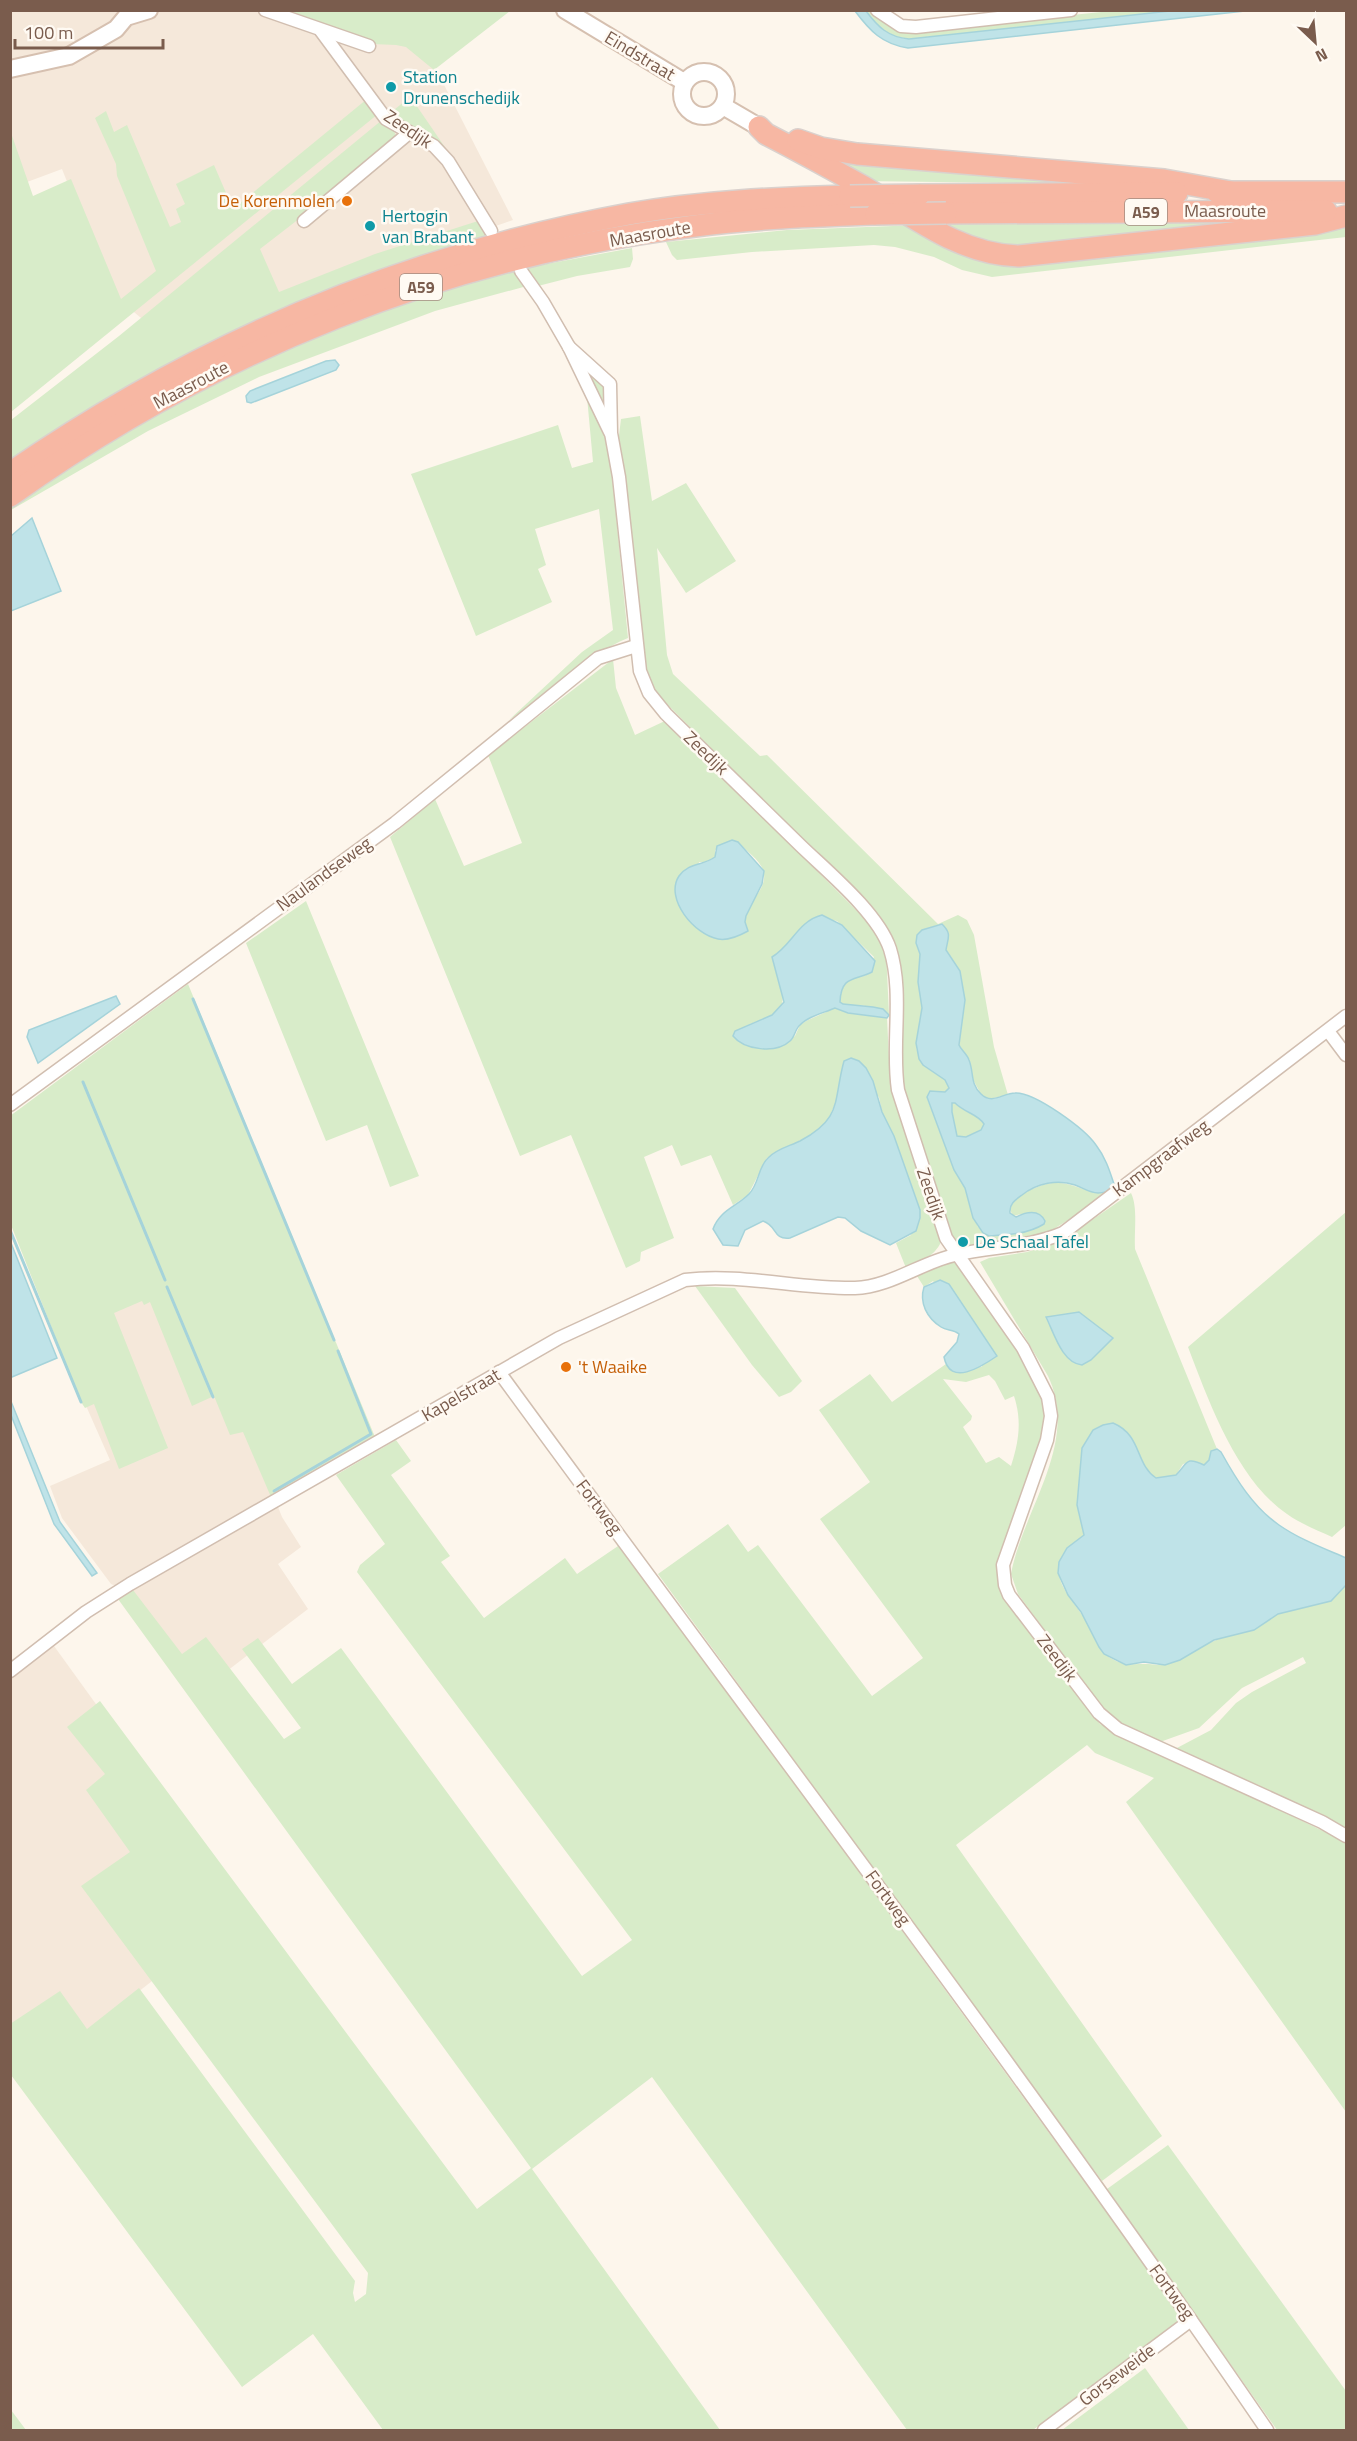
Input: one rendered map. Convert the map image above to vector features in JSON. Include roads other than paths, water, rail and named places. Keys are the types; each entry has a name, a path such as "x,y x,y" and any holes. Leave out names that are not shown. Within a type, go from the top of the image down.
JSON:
{"highway":[{"name":"A59","path":"759,127 821,148 857,154 1152,178 1231,192"},
{"name":"A59","path":"759,127 766,134 851,180 953,240 972,249 994,254 1019,256 1316,224 1347,216"},
{"name":"Maasroute","path":"10,473 102,413 202,357 269,325 394,275 524,237 630,214 740,201 850,196 1347,192"},
{"name":"Maasroute","path":"10,496 85,445 184,387 285,338 333,318 411,291 532,256 693,226 793,217 946,213 1347,210"}],"main road":[{"path":"10,69 69,56 116,29 123,14 149,10"},
{"name":"Eindstraat","path":"566,10 684,82"},
{"path":"697,72 714,74 724,85 726,92 723,106 711,116 695,115 683,104 681,90 684,82 697,72"},
{"path":"723,106 759,127"}],"street":[{"path":"265,10 369,46"},
{"path":"877,10 901,26 916,27 1071,10"},
{"name":"Zeedijk","path":"321,31 386,119 435,146 448,161 491,231"},
{"path":"304,221 409,133"},
{"name":"Zeedijk","path":"521,272 543,302 569,347 611,433"},
{"name":"Zeedijk","path":"569,347 610,384 611,433 619,477 636,646 644,682 659,706 845,889 876,921 883,933 896,977 894,1067 898,1090 946,1238 1023,1348 1048,1396 1051,1416 1047,1440 1003,1564 1005,1585 1009,1594 1099,1713 1118,1729 1322,1822 1347,1836"},
{"name":"Naulandseweg","path":"10,1105 395,823 598,658 636,646"},
{"name":"Kampgraafweg","path":"956,1254 1023,1246 1063,1233 1347,1016"},
{"path":"1328,1031 1347,1055"},
{"name":"Kapelstraat","path":"10,1671 86,1612 116,1592 499,1372 583,1326 685,1280 707,1277 858,1288 956,1254"},
{"name":"Fortweg","path":"499,1372 879,1886 1191,2320 1267,2430"},
{"name":"Gorseweide","path":"1044,2430 1191,2320"}],"water":[{"path":"855,11 866,11 884,30 895,36 909,39 1170,11 1245,11 908,48 877,36"},
{"path":"335,360 339,365 336,370 251,403 247,402 246,396 250,391 326,361"},
{"path":"32,518 61,591 11,611 11,536"},
{"path":"732,840 738,842 764,871 762,884 746,916 748,931 730,939 718,939 700,931 684,915 676,895 675,885 679,876 687,868 715,857 717,846"},
{"path":"822,915 842,925 875,961 872,972 846,983 840,1002 883,1009 889,1015 887,1018 848,1013 835,1008 803,1022 790,1041 777,1048 760,1049 738,1041 733,1036 735,1031 772,1015 784,1002 772,957 807,922"},
{"path":"942,924 948,933 946,950 960,971 965,1000 959,1045 969,1060 974,1082 981,1094 993,1099 1011,1093 1024,1094 1059,1113 1082,1130 1096,1145 1105,1160 1115,1187 1107,1192 1098,1193 1068,1183 1055,1182 1041,1185 1015,1201 1010,1207 1010,1213 1016,1217 1036,1213 1045,1221 1044,1224 1018,1233 989,1236 983,1233 973,1218 965,1188 954,1170 927,1097 930,1091 945,1092 949,1088 945,1080 923,1065 919,1059 916,1043 922,1008 918,982 920,954 916,943 917,935 922,930","holes":["952,1103 984,1124 981,1130 966,1137 957,1136 952,1112"]},
{"path":"116,996 120,1004 38,1063 27,1037 29,1030"},
{"path":"851,1058 859,1061 866,1068 873,1081 882,1112 894,1136 920,1210 916,1231 890,1245 861,1231 845,1218 838,1217 790,1238 780,1237 768,1223 763,1221 745,1230 738,1246 723,1245 713,1229 720,1217 749,1194 762,1166 771,1155 814,1133 830,1116 837,1098 844,1061"},
{"path":"11,1243 57,1358 12,1377 10,1373"},
{"path":"940,1280 949,1284 997,1356 967,1372 953,1371 947,1366 944,1357 957,1342 959,1334 936,1323 928,1315 923,1304 924,1287"},
{"path":"1079,1312 1113,1338 1091,1360 1082,1365 1069,1359 1064,1353 1046,1317"},
{"path":"10,1399 60,1522 97,1573 92,1576 54,1524 11,1415"},
{"path":"1113,1423 1129,1435 1144,1465 1156,1478 1176,1475 1190,1461 1204,1465 1209,1460 1211,1451 1217,1449 1246,1492 1270,1518 1295,1535 1346,1558 1346,1585 1331,1601 1278,1614 1254,1630 1214,1640 1180,1660 1165,1665 1144,1662 1126,1665 1104,1654 1081,1612 1068,1595 1058,1573 1059,1562 1067,1548 1084,1535 1077,1505 1082,1448 1093,1430"}],"waterway":[{"path":"193,999 334,1340"},
{"path":"83,1082 165,1280"},
{"path":"10,1230 81,1402"},
{"path":"167,1287 213,1397"},
{"path":"274,1491 371,1434 338,1351"}],"place":[{"name":"Station Drunenschedijk","path":"391,87"},
{"name":"De Korenmolen","path":"347,201"},
{"name":"Hertogin van Brabant","path":"370,226"},
{"name":"De Schaal Tafel","path":"963,1242"},
{"name":"'t Waaike","path":"566,1367"}]}
